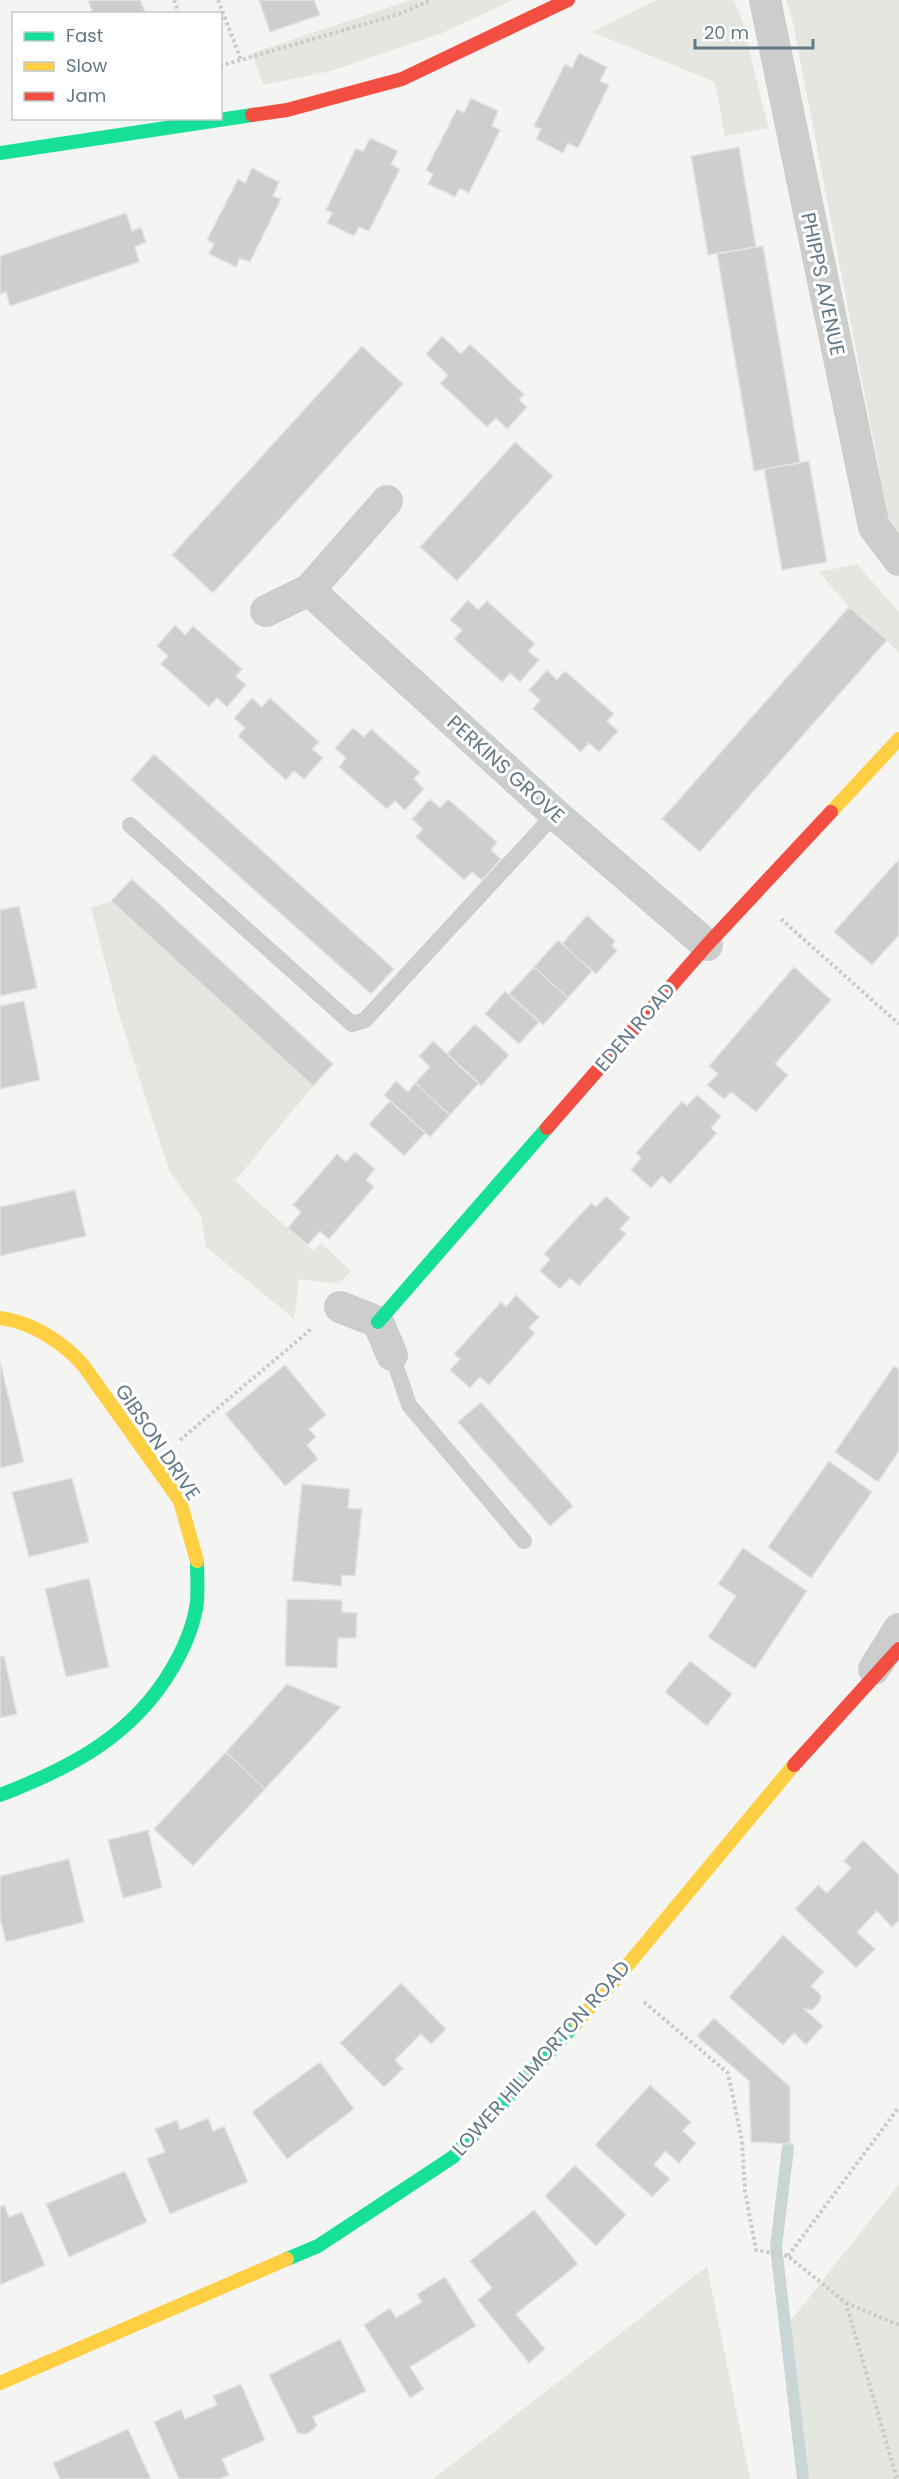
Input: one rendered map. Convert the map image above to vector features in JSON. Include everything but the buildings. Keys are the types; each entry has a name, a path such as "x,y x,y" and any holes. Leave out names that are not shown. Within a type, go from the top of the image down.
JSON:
{"street":[{"path":"222,120 287,110 402,79 568,0"},
{"name":"PHIPPS AVENUE","path":"765,0 874,527 899,560"},
{"path":"0,153 220,120"},
{"path":"266,612 309,590 387,501"},
{"name":"PERKINS GROVE","path":"309,590 555,814 706,945"},
{"name":"EDEN ROAD","path":"378,1322 706,945 899,739"},
{"path":"340,1307 378,1322 392,1355"},
{"name":"GIBSON DRIVE","path":"0,1318 8,1318 40,1332 73,1355 181,1503 195,1548 198,1593 188,1641 167,1680 133,1722 79,1762 0,1796"},
{"name":"LOWER HILLMORTON ROAD","path":"866,1683 899,1629"},
{"name":"LOWER HILLMORTON ROAD","path":"0,2383 318,2246 453,2157 616,1979 776,1785 899,1649"}],"lane":[{"path":"130,825 352,1024 365,1020 555,814"},
{"path":"392,1355 409,1405 524,1541"}],"path":[{"path":"218,0 241,60"},
{"path":"222,65 399,14 431,0"},
{"path":"753,895 899,1024"},
{"path":"152,1464 309,1331 310,1322"},
{"path":"616,1979 728,2073 742,2140 745,2191 756,2250 788,2256 846,2303 899,2325"},
{"path":"788,2256 899,2107"},
{"path":"846,2303 897,2479"}],"shaded area":[{"path":"411,0 513,0 442,33 331,71 263,85 252,53"},
{"path":"657,0 734,0 742,20 768,128 725,136 715,82 592,32"},
{"path":"786,0 899,0 899,536 890,526 792,18"},
{"path":"857,564 899,612 899,654 887,640 849,607 819,572"},
{"path":"111,901 313,1086 235,1181 313,1251 321,1243 351,1271 339,1284 299,1279 294,1319 206,1247 201,1216 169,1170 119,1015 91,908"},
{"path":"899,2184 899,2479 803,2479 785,2328"},
{"path":"707,2266 750,2479 433,2479"}],"waterway":[{"path":"788,2148 776,2247 803,2479"}],"traffic: fast":[{"path":"222,120 252,115"},
{"path":"0,153 219,120"},
{"path":"378,1322 547,1128"},
{"path":"0,1795 76,1761 120,1730 140,1712 173,1667 185,1644 196,1611 197,1561"},
{"path":"287,2259 318,2246 453,2157 577,2022"}],"traffic: slow":[{"path":"831,812 899,739"},
{"path":"0,1318 12,1320 46,1334 83,1365 180,1501 197,1561"},
{"path":"577,2022 616,1979 794,1765"},
{"path":"0,2383 287,2259"}],"traffic: jam":[{"path":"252,115 287,110 402,79 568,0"},
{"path":"547,1128 707,945 831,812"},
{"path":"794,1765 899,1649"}]}
